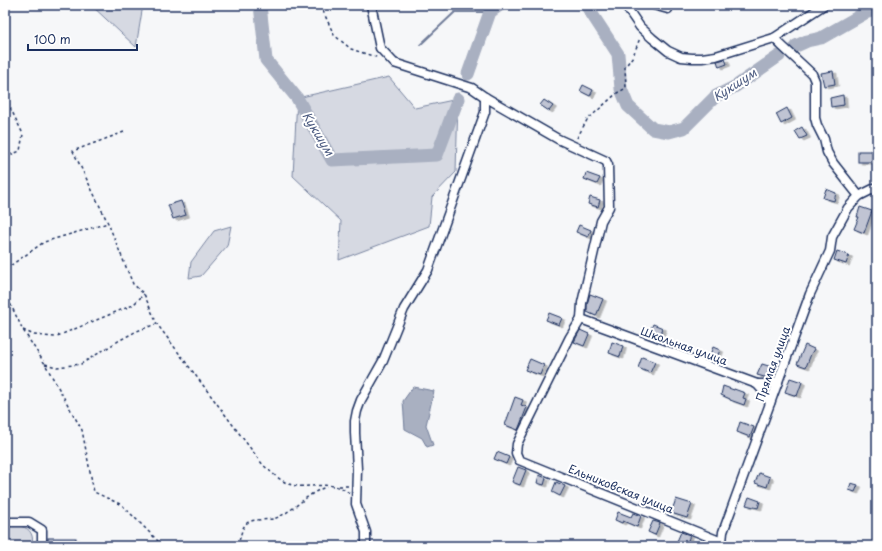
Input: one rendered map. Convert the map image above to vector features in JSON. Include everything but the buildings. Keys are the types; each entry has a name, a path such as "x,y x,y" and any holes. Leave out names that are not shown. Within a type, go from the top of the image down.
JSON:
{"street":[{"path":"370,5 380,48 394,63 472,88 558,139 606,161 608,165 609,207 601,221 582,303 581,319"},
{"path":"625,5 643,30 668,51 692,58 716,56 774,38 824,5"},
{"path":"654,5 668,9"},
{"path":"774,38 812,74 815,81 815,118 833,163 859,196 877,187"},
{"path":"366,546 366,532 356,504 357,469 355,421 357,411 361,400 383,361 404,310 428,270 485,112 485,97"},
{"name":"Прямая улица","path":"722,544 723,532 810,294 830,251 832,237 848,208 859,196"},
{"name":"Школьная улица","path":"581,319 757,384"},
{"name":"Ельниковская улица","path":"581,319 570,337 517,444 516,454 519,460 722,544"},
{"path":"757,384 778,382"},
{"path":"757,384 765,393 770,404"},
{"path":"5,522 28,522 42,530 42,546"}],"path":[{"path":"324,5 323,11 334,35 351,49 380,59"},
{"path":"573,145 587,120 617,93 626,88 625,67 633,56 643,30"},
{"path":"5,97 23,134 20,151 5,157"},
{"path":"124,132 73,151 108,223 133,284 144,294 157,324 263,466 277,478 289,484 328,486 350,486 357,480"},
{"path":"5,268 44,242 108,223"},
{"path":"5,293 23,330 45,364 82,430 94,492 122,505 163,546"},
{"path":"23,330 34,335 55,337 132,305 144,294"},
{"path":"45,364 58,367 81,364 137,331 157,324"},
{"path":"238,546 244,526 248,522 276,518 286,513 308,495 328,486"},
{"path":"335,486 344,489 349,494"}],"shaded area":[{"path":"91,5 143,5 136,47"},
{"path":"389,77 415,108 458,99 456,172 432,197 429,226 339,260 341,221 293,176 297,98"},
{"path":"231,226 227,246 201,276 189,278 191,262 214,231"},
{"path":"5,526 21,526 28,529 32,537 32,546 5,546"}],"water":[{"path":"413,387 434,391 426,425 433,445 427,447 422,438 405,429 403,401"}],"waterway":[{"name":"Кукшум","path":"260,5 266,60 297,98 332,160 437,155 458,99"},
{"name":"Кукшум","path":"468,74 490,12 500,5"},
{"name":"Кукшум","path":"586,5 618,54 621,89 628,106 653,129 669,132 684,128 716,96 736,86 779,56"},
{"name":"Кукшум","path":"796,46 807,41 821,38 865,13 877,9"},
{"path":"420,45 455,12 490,12"}]}
